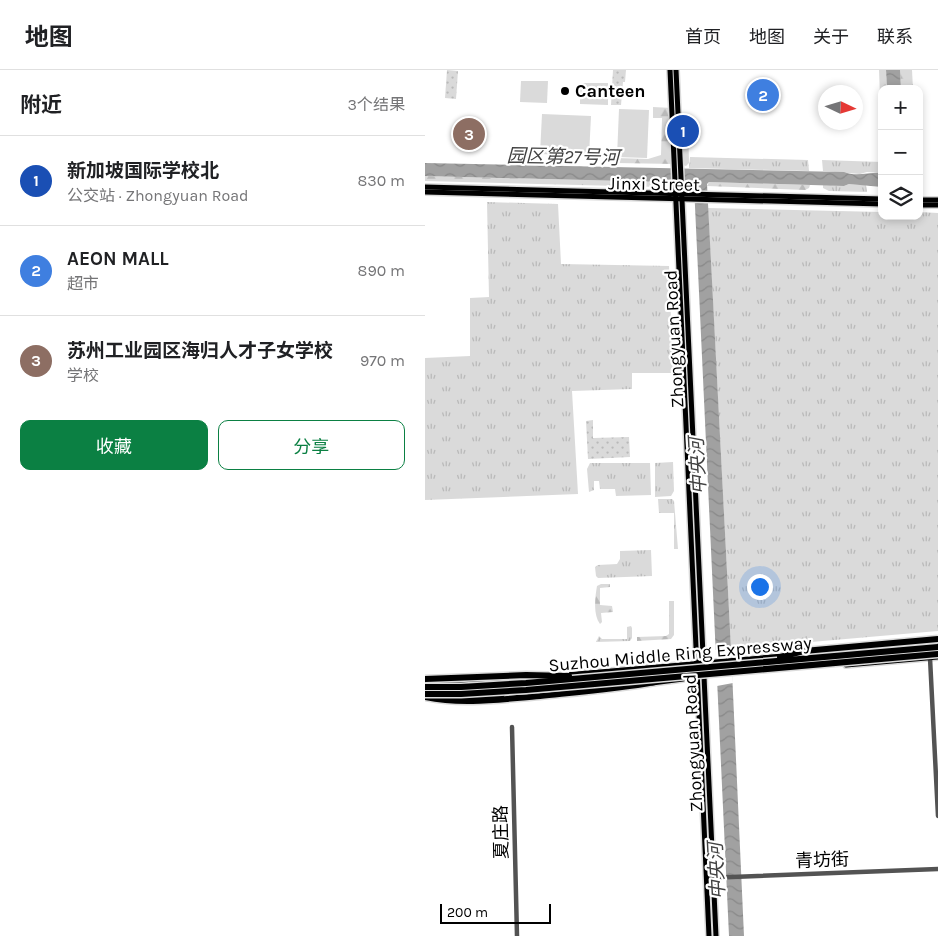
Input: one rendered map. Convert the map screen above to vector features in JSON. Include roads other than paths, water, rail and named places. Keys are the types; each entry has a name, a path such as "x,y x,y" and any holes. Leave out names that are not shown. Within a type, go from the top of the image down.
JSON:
{"highway":[{"path":"761,662 804,651 938,639"},
{"name":"Suzhou Middle Ring Expressway","path":"425,687 479,686 590,677 938,645"},
{"name":"Suzhou Middle Ring Expressway","path":"425,696 938,656"},
{"path":"425,681 553,675 590,677"},
{"path":"425,696 450,701 476,701 620,689 655,682"}],"main road":[{"name":"Zhongyuan Road","path":"670,70 679,181 710,878 716,936"},
{"name":"Zhongyuan Road","path":"676,70 678,166"},
{"name":"Jinxi Street","path":"425,187 679,196"},
{"name":"Jinxi Street","path":"425,192 693,196 878,204"},
{"name":"Jinxi Street","path":"708,197 878,199"},
{"path":"923,200 938,200"},
{"path":"923,205 938,205"},
{"path":"425,681 526,678 938,645"},
{"path":"425,696 461,698 938,656"},
{"name":"Zhongyuan Road","path":"709,936 710,878"}],"street":[{"path":"930,658 938,816"},
{"name":"夏庄路","path":"512,728 517,936"},
{"name":"青坊街","path":"710,878 938,869"}],"water":[{"path":"886,70 900,70 901,85 887,85"},
{"path":"425,163 878,173 878,187 849,184 844,186 709,182 707,184 744,936 729,936 694,185 690,181 666,180 663,182 425,176"}],"place":[{"name":"Canteen","path":"565,91"},
{"name":"AEON MALL","path":"763,95"},
{"name":"新加坡国际学校北","path":"683,131"},
{"name":"苏州工业园区海归人才子女学校","path":"469,134"}],"water label":[{"name":"园区第27号河","path":"563,156"},
{"name":"中央河","path":"697,466"},
{"name":"中央河","path":"716,871"}]}
